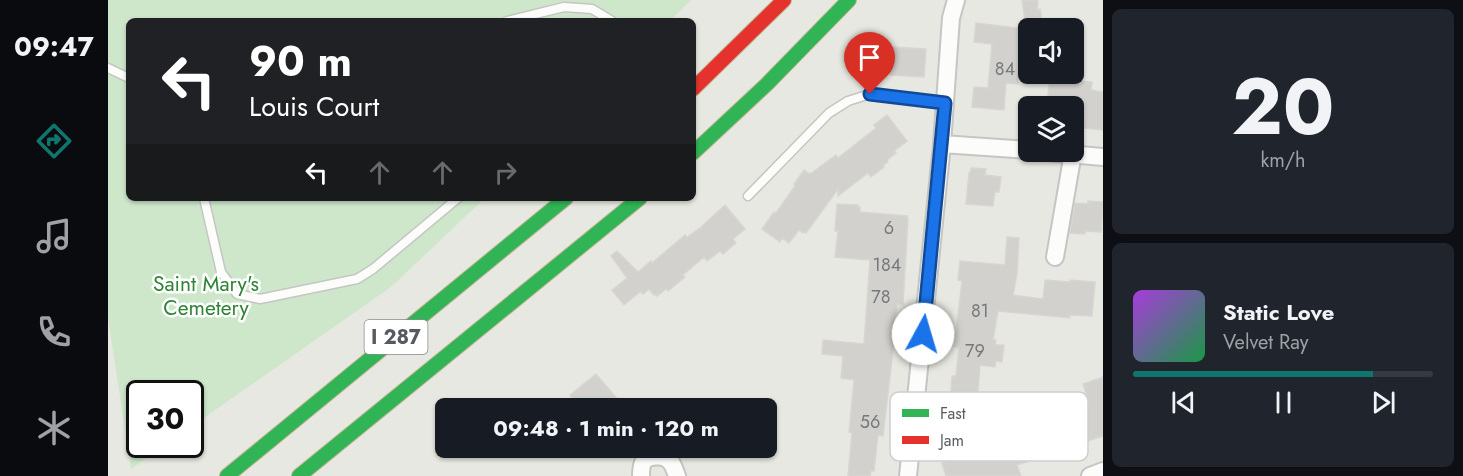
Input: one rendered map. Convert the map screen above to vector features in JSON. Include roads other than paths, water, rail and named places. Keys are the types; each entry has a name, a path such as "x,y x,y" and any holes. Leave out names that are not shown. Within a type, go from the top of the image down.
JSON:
{"highway":[{"path":"696,86 784,0"},
{"path":"696,150 775,76 849,0"},
{"name":"I 287","path":"227,476 562,201"},
{"name":"I 287","path":"299,476 636,201"}],"street":[{"path":"917,392 942,144 951,18 956,0"},
{"path":"942,144 1018,149"},
{"path":"1084,154 1103,157"},
{"path":"1055,257 1071,162"},
{"path":"641,476 644,462 658,456 667,458 674,466 678,476"},
{"path":"908,476 910,461"},
{"path":"1090,476 1103,471"}],"lane":[{"path":"520,18 564,8 592,9 607,18"},
{"path":"108,68 126,77"},
{"path":"748,196 829,113 848,101 870,94 945,103"},
{"path":"205,201 221,272 237,294 260,299 357,279 373,269 454,201"}],"park label":[{"name":"Saint Mary's Cemetery","path":"206,296"}]}
